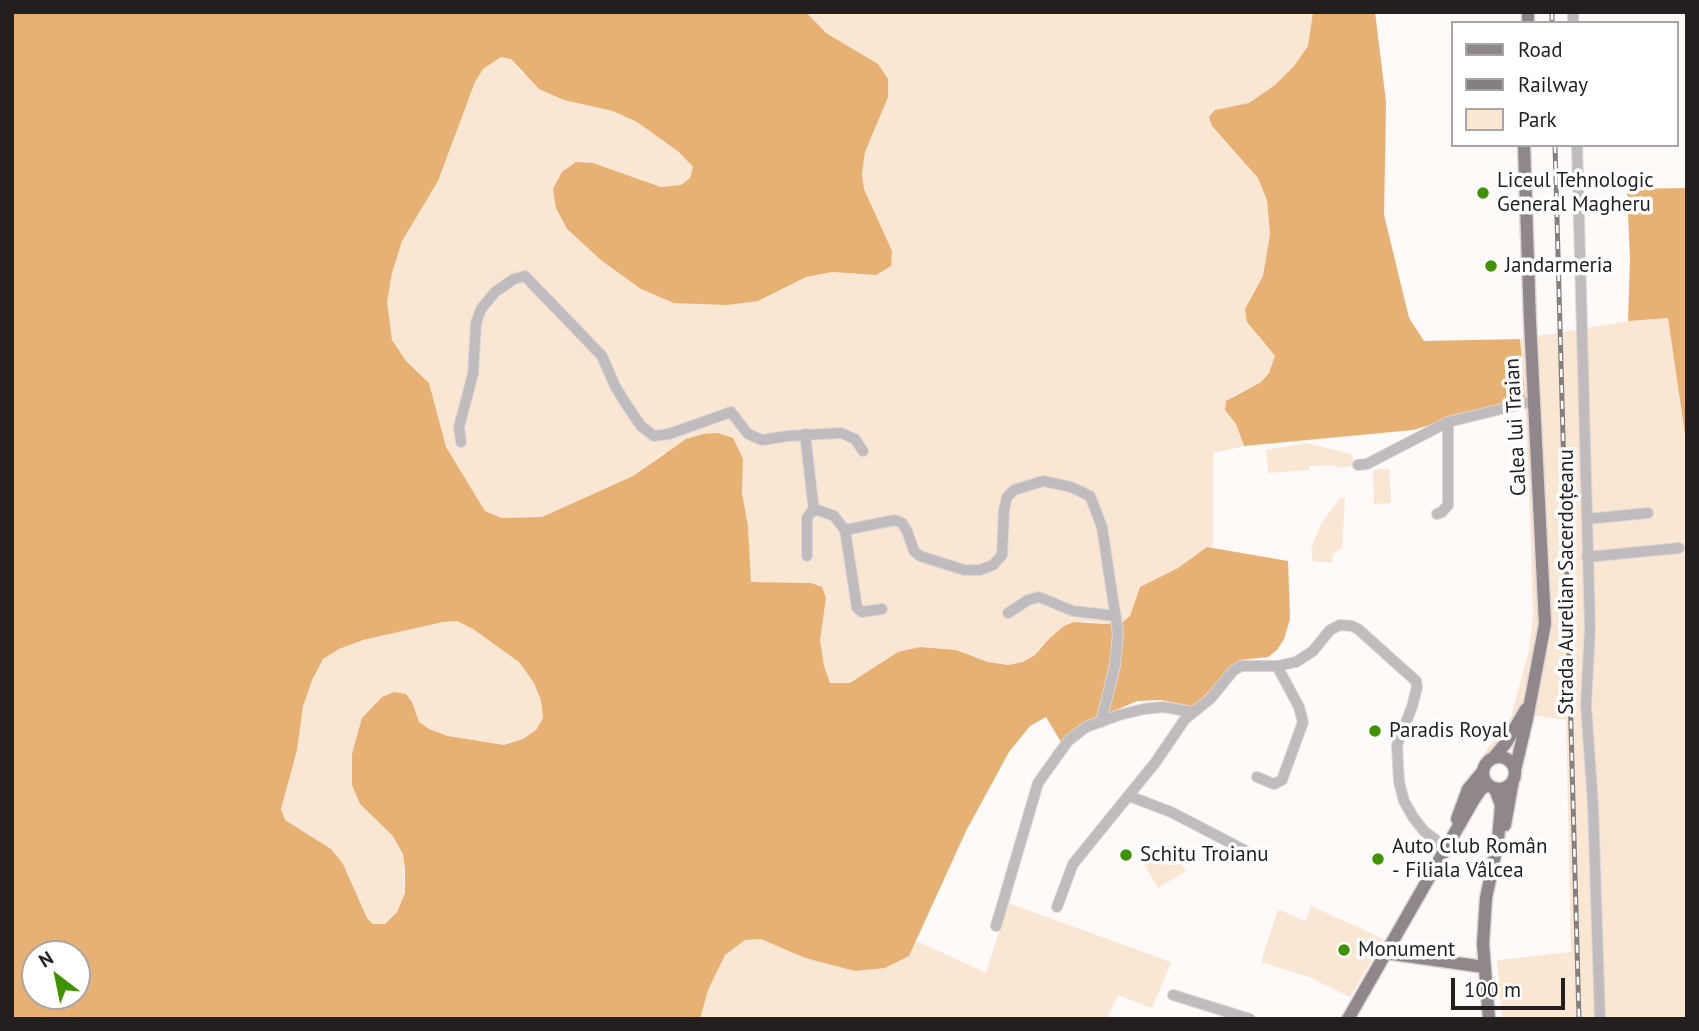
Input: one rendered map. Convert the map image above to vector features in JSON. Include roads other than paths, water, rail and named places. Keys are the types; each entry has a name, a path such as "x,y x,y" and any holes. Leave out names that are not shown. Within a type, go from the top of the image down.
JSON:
{"main road":[{"name":"Calea lui Traian","path":"1498,841 1505,825 1545,624 1524,147"},
{"name":"Calea lui Traian","path":"1494,757 1505,745 1528,706"},
{"path":"1348,1019 1477,794 1492,787 1506,788 1514,775 1509,760 1505,757 1494,757 1485,764 1483,779 1492,787"},
{"path":"1453,835 1468,789 1483,771"},
{"name":"Calea lui Traian","path":"1489,1019 1484,967 1486,898 1498,841 1500,805 1492,787"},
{"path":"1386,953 1484,967"}],"street":[{"name":"Strada Aurelian Sacerdoțeanu","path":"1577,147 1590,628 1586,705 1593,804 1600,1019"},
{"path":"461,442 460,428 473,374 478,316 495,292 514,279 525,276 602,356 626,404 641,426 654,436 731,412 748,434 762,440 841,433 855,439 863,451"},
{"path":"1358,465 1367,464 1448,422 1534,401"},
{"path":"1437,514 1448,505 1448,422"},
{"path":"805,435 814,511"},
{"path":"845,530 895,520 902,523 914,551 920,556 964,570 980,570 993,565 1002,555 1004,510 1007,497 1014,490 1043,481 1071,487 1090,495 1098,512 1116,616 1118,650 1101,722"},
{"path":"807,556 807,518 818,510 834,516 845,530 857,608 862,612 883,609"},
{"path":"1587,519 1648,513"},
{"path":"1587,557 1679,548"},
{"path":"1008,613 1028,600 1039,597 1073,611 1116,616"},
{"path":"1057,907 1073,864 1193,712 1211,698 1233,671 1241,666 1289,665 1306,657 1330,630 1345,624 1358,629 1416,681 1418,687 1397,745 1399,782 1404,801 1413,817 1424,831 1446,848"},
{"path":"1257,777 1274,784 1279,783 1302,728 1301,711 1277,666"},
{"path":"996,926 1035,792 1043,774 1077,734 1119,715 1154,708 1193,712"},
{"path":"1130,794 1248,852"},
{"path":"1173,995 1250,1019"}],"railway":[{"path":"1552,12 1552,21"},
{"path":"1555,147 1579,1019"}],"place":[{"name":"Liceul Tehnologic General Magheru","path":"1483,193"},
{"name":"Jandarmeria","path":"1491,266"},
{"name":"Paradis Royal","path":"1375,731"},
{"name":"Schitu Troianu","path":"1126,855"},
{"name":"Auto Club Român - Filiala Vâlcea","path":"1378,859"},
{"name":"Monument","path":"1344,950"}]}
